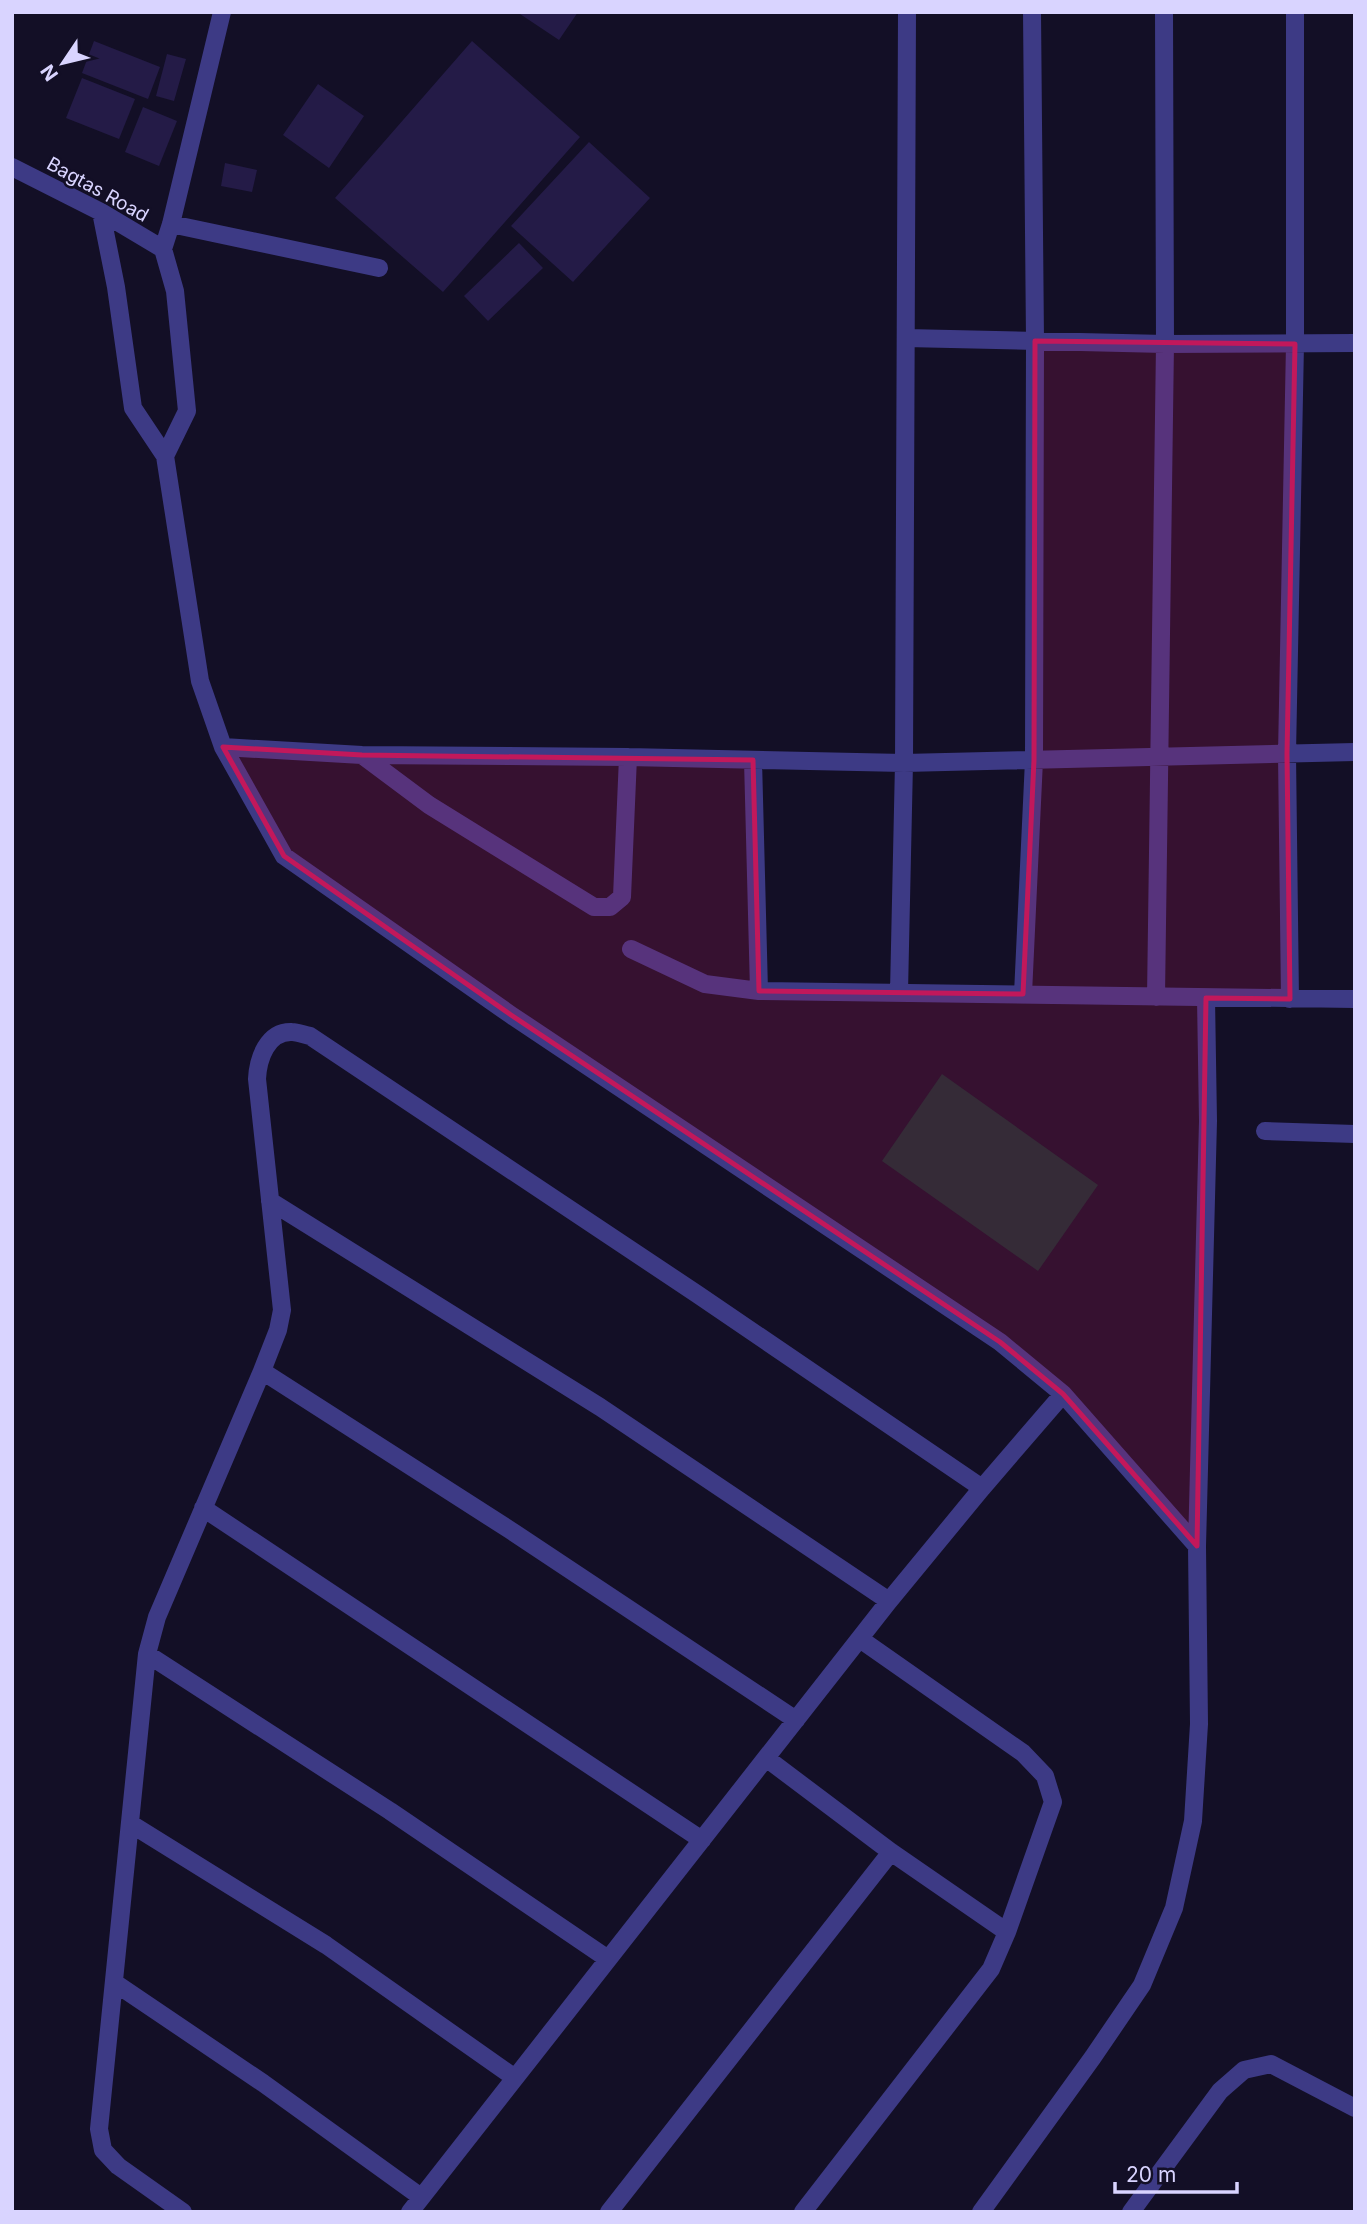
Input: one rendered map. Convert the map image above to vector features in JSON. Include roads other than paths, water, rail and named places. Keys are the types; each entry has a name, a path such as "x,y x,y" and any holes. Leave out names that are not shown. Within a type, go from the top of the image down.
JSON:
{"street":[{"path":"165,457 187,411 175,292 163,249 222,12"},
{"path":"899,992 904,763 907,12"},
{"path":"1023,994 1034,760 1035,341 1032,12"},
{"path":"1156,997 1165,344 1164,12"},
{"path":"1290,999 1287,754 1295,344 1295,12"},
{"name":"Bagtas Road","path":"12,167 101,212 163,249"},
{"path":"101,212 116,288 132,408 165,457 200,681 223,747 284,856 511,1015 1000,1342 1063,1394 1197,1546"},
{"path":"171,224 379,268"},
{"path":"906,338 1165,344 1355,343"},
{"path":"223,747 362,755 904,763 1355,752"},
{"path":"362,755 429,805 594,907 611,907 622,897 628,757"},
{"path":"753,760 759,991"},
{"path":"631,949 705,984 759,991 1355,999"},
{"path":"981,2212 1142,1985 1174,1908 1193,1821 1199,1724 1197,1546 1208,1122 1206,998"},
{"path":"183,2212 118,2166 103,2150 99,2129 147,1654 158,1617 262,1371 278,1330 282,1310 257,1079 258,1062 263,1050 276,1037 290,1032 310,1036 982,1488"},
{"path":"1265,1131 1355,1135"},
{"path":"270,1201 600,1407 889,1601"},
{"path":"262,1371 510,1530 796,1720"},
{"path":"410,2212 889,1601 1063,1394"},
{"path":"203,1508 702,1840"},
{"path":"803,2212 992,1969 1053,1802 1045,1776 1023,1753 860,1639"},
{"path":"147,1654 390,1811 608,1959"},
{"path":"766,1758 891,1852 1007,1932"},
{"path":"131,1824 326,1945 514,2078"},
{"path":"609,2212 891,1852"},
{"path":"115,1983 263,2083 421,2197"},
{"path":"1131,2212 1220,2091 1244,2070 1271,2064 1355,2108"}]}
